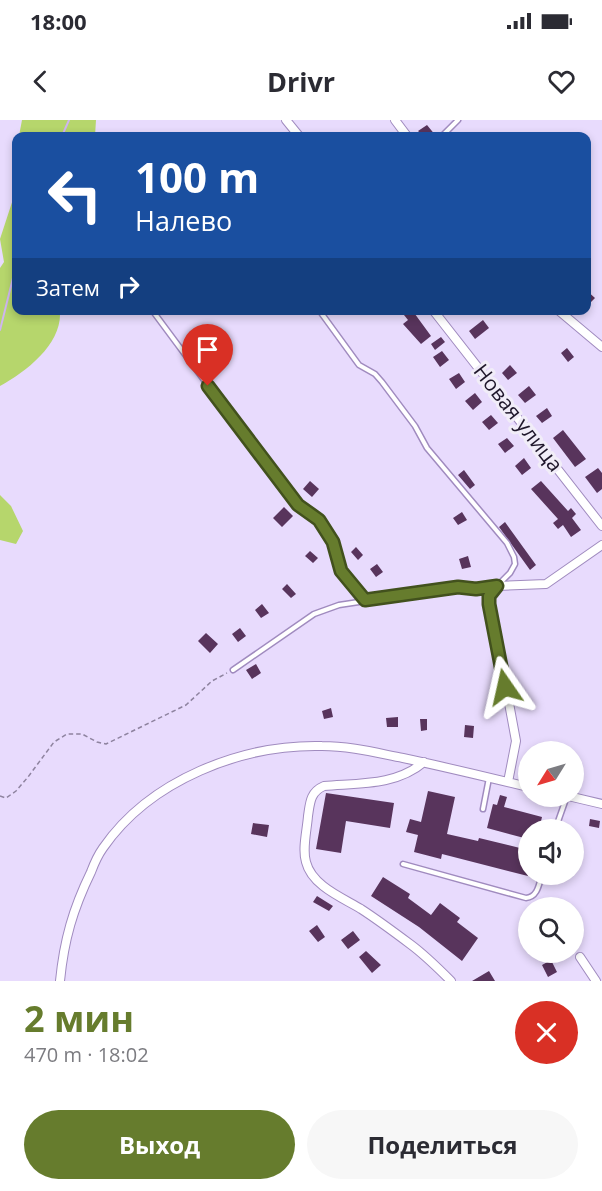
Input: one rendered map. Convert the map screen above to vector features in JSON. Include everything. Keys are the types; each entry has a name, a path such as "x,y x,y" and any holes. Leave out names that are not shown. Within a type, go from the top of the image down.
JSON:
{"street":[{"path":"286,120 296,132"},
{"name":"Новая улица","path":"437,315 602,526"},
{"path":"564,315 602,347"},
{"path":"508,782 516,741 489,596 497,586 546,584 602,545"},
{"path":"60,981 63,954 76,902 102,848 128,819 160,793 192,774 266,750 322,746 353,748 518,784"},
{"path":"424,762 413,771 389,781 324,786 318,789 313,793 310,803 304,854 310,870 330,891 361,909 410,944 452,981"},
{"path":"584,800 602,804"},
{"path":"584,963 596,981"}],"lane":[{"path":"446,132 458,120"},
{"path":"156,315 298,505 319,520 333,542 341,571 365,600"},
{"path":"233,670 314,614 339,605 365,600 458,587 476,589 497,586 510,573 515,564 507,543 427,448 415,426 382,382 375,374 359,365 323,315"},
{"path":"483,809 489,778"},
{"path":"403,864 526,898 531,897 538,890 539,885"}],"path":[{"path":"0,796 6,798 16,791 54,742 68,734 82,734 106,744 186,705 212,681 233,670"}],"green space":[{"path":"22,120 96,120 95,132 20,132"},
{"path":"12,202 12,315 60,315 55,335 41,355 21,373 0,386 0,268 4,262 0,239"},
{"path":"0,495 11,506 23,531 16,544 0,540"}],"building":[{"path":"427,125 433,132 419,132"},
{"path":"404,315 416,315 431,336 421,344 403,324 408,320"},
{"path":"483,320 489,328 475,339 469,331"},
{"path":"441,337 445,342 435,350 431,344"},
{"path":"218,339 230,354 221,361 209,346"},
{"path":"567,348 574,357 568,362 561,353"},
{"path":"442,351 449,360 440,367 433,357"},
{"path":"510,365 517,373 508,380 502,373"},
{"path":"459,373 465,382 456,389 449,379"},
{"path":"529,386 536,395 525,403 518,395"},
{"path":"475,393 482,402 473,410 465,401"},
{"path":"547,408 552,416 542,423 536,416"},
{"path":"491,415 498,423 489,430 482,422"},
{"path":"563,430 586,459 575,467 553,438"},
{"path":"507,438 514,446 505,453 498,444"},
{"path":"524,458 531,468 522,475 515,466"},
{"path":"598,468 602,473 602,489 597,493 585,477"},
{"path":"464,470 475,485 470,489 458,475"},
{"path":"310,481 319,489 312,497 303,489"},
{"path":"541,481 568,511 571,508 576,514 572,518 581,530 571,537 563,525 558,529 553,523 558,519 531,489"},
{"path":"284,507 293,516 282,527 273,518"},
{"path":"462,512 467,520 458,525 453,518"},
{"path":"505,522 536,565 530,570 499,527"},
{"path":"356,547 363,555 358,560 351,552"},
{"path":"310,551 318,558 313,563 305,556"},
{"path":"468,556 471,567 462,569 459,559"},
{"path":"377,564 383,572 376,577 370,569"},
{"path":"287,584 296,594 291,598 282,589"},
{"path":"262,604 269,613 261,618 255,610"},
{"path":"240,628 246,636 238,642 232,634"},
{"path":"206,633 218,644 210,653 198,641"},
{"path":"256,664 261,673 252,679 246,670"},
{"path":"331,708 333,717 324,719 322,711"},
{"path":"398,717 398,727 387,727 386,718"},
{"path":"420,719 427,719 427,730 421,731"},
{"path":"465,725 474,726 473,738 464,737"},
{"path":"428,791 455,797 447,834 478,841 479,838 518,848 518,873 442,854 441,859 414,852 418,835 406,832 410,819 421,822"},
{"path":"326,793 394,803 390,828 346,821 341,853 316,849"},
{"path":"500,795 507,797 504,807 542,817 542,819 518,819 518,836 487,828 493,804 497,805"},
{"path":"590,819 600,821 599,828 589,826"},
{"path":"253,823 269,825 267,837 251,834"},
{"path":"383,877 410,894 408,898 431,915 440,903 460,918 457,922 478,938 462,961 419,927 371,896"},
{"path":"317,896 333,906 329,911 313,902"},
{"path":"317,925 325,937 318,942 309,931"},
{"path":"353,931 360,940 348,949 341,940"},
{"path":"366,951 381,965 372,973 359,957"},
{"path":"552,963 557,972 548,977 542,965"},
{"path":"489,971 495,981 472,981"}],"waterway":[{"path":"64,132 69,120"},
{"path":"0,330 12,282"}],"route":[{"path":"208,386 298,505 319,520 333,542 341,571 365,600 458,587 476,589 497,586 489,596 489,604 505,687"}]}
